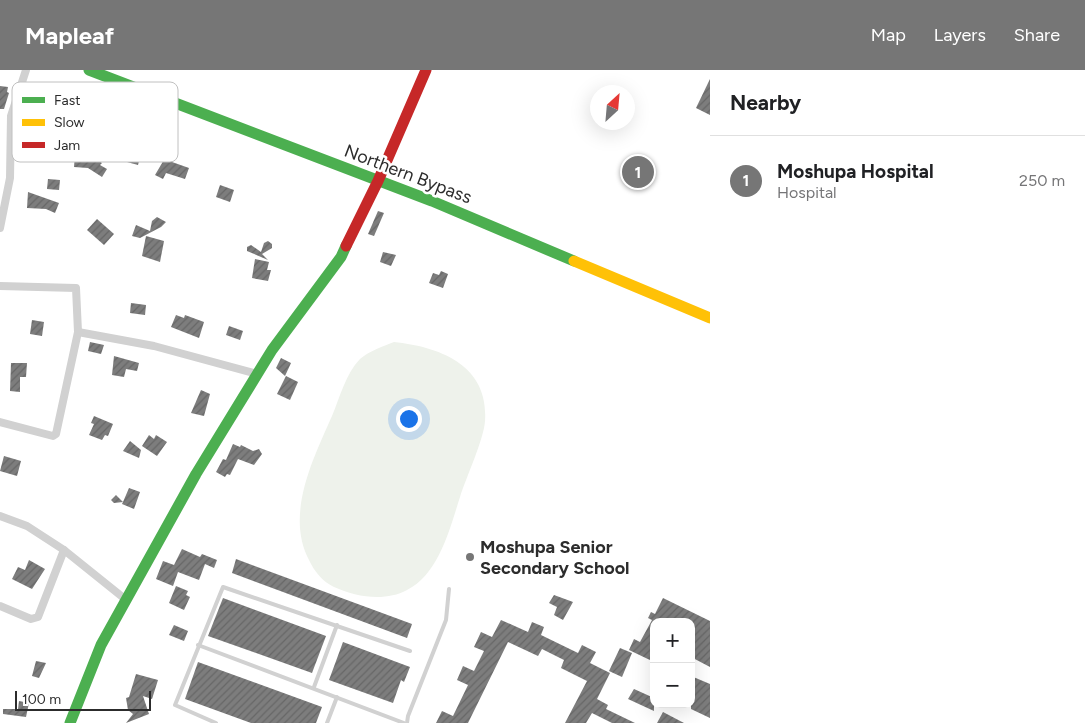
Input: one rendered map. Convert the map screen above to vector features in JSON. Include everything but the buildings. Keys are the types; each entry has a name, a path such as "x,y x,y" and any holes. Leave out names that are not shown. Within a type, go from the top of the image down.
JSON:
{"street":[{"path":"22,82 26,70"},
{"name":"Northern Bypass","path":"89,70 121,82"},
{"path":"70,723 97,655 125,599 196,474 287,329 337,265 378,180 426,70"},
{"name":"Northern Bypass","path":"178,104 378,180 710,318"},
{"path":"0,228 10,178 12,113"},
{"path":"0,286 76,288 78,332 56,434 52,436 0,422"},
{"path":"78,332 154,346 257,374"},
{"path":"0,516 27,526 64,550 125,599"},
{"path":"0,606 31,619 38,617 64,550"}],"lane":[{"path":"216,723 175,705 221,589 225,587 337,624 410,651"},
{"path":"198,645 406,723 446,620 449,589"},
{"path":"314,687 337,624"},
{"path":"327,723 338,697"}],"shaded area":[{"path":"394,342 444,354 458,362 470,373 479,386 484,402 484,429 442,549 427,573 418,583 398,594 380,597 361,596 334,587 316,572 302,543 300,525 301,506 304,487 317,450 351,371 364,356"}],"traffic: fast":[{"path":"89,70 120,82"},
{"path":"178,104 432,201 574,261"},
{"path":"70,723 101,645 196,474 272,350 341,257 346,246"}],"traffic: slow":[{"path":"574,261 710,318"}],"traffic: jam":[{"path":"346,246 378,181 426,70"}],"place":[{"name":"Moshupa Hospital","path":"638,172"},
{"name":"Moshupa Senior Secondary School","path":"470,557"}]}
